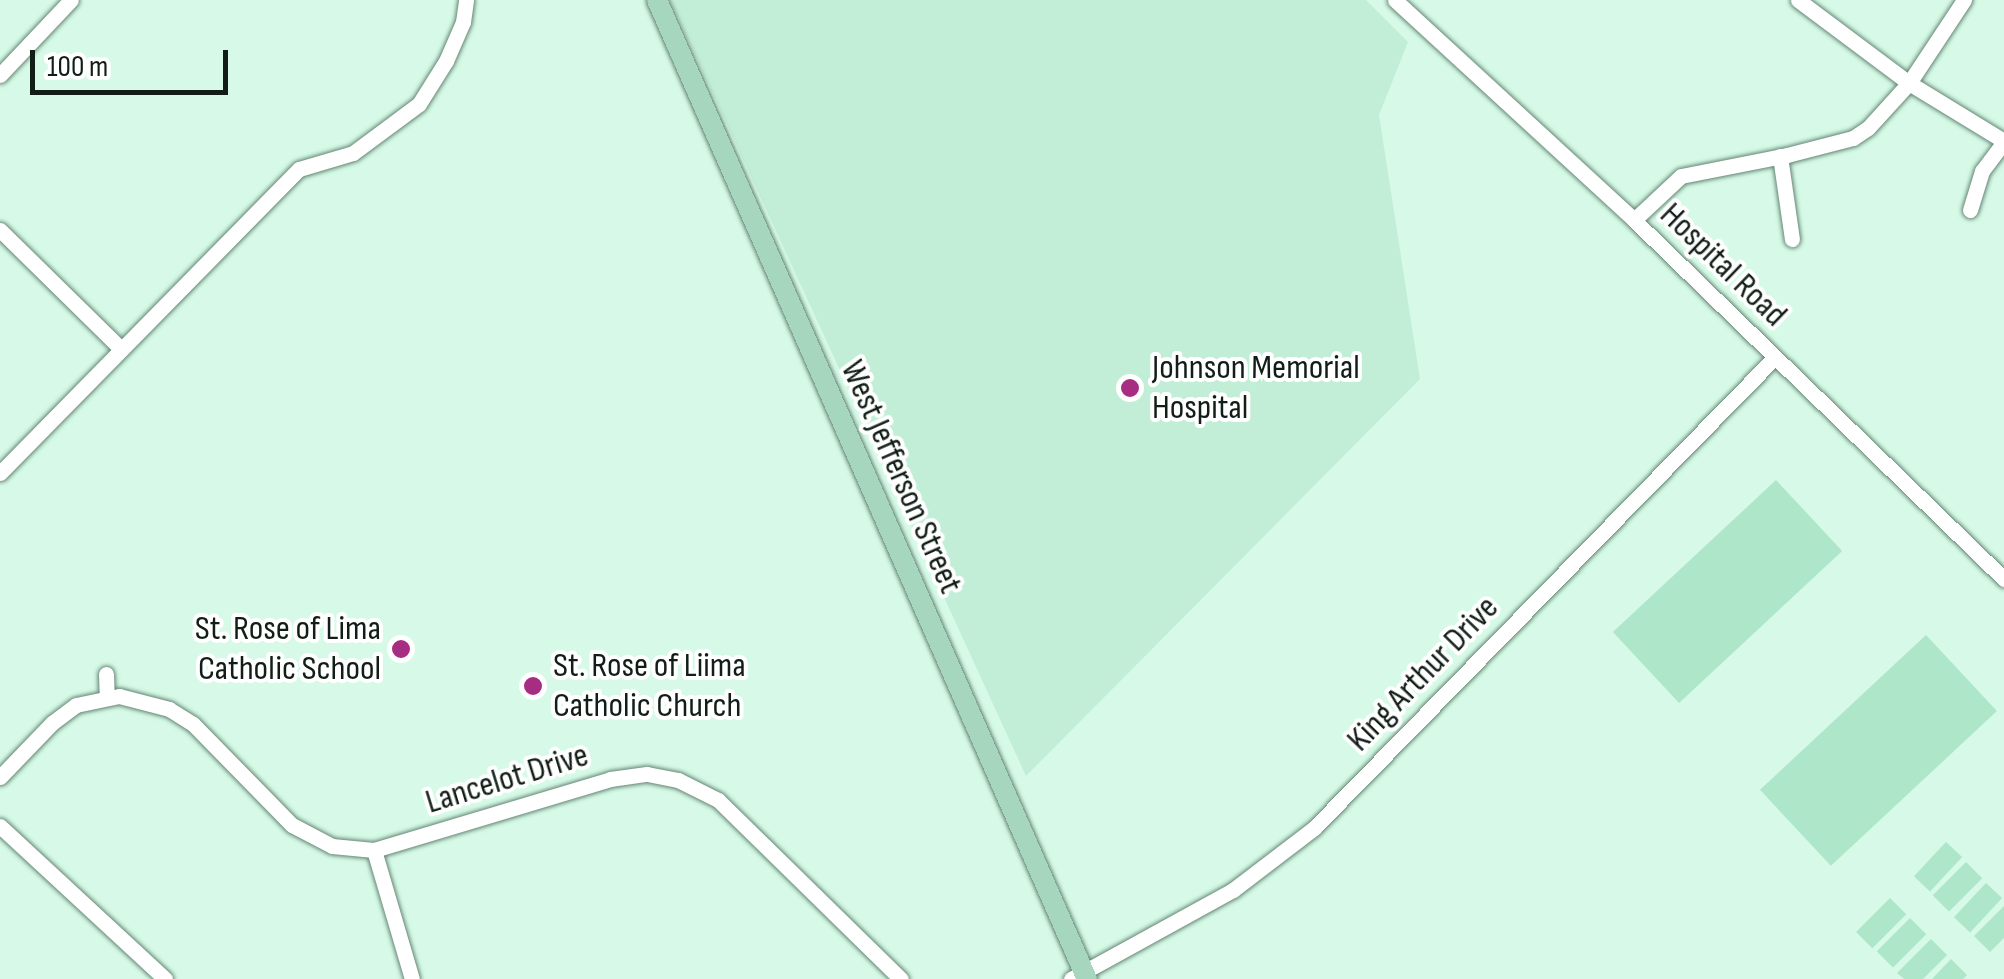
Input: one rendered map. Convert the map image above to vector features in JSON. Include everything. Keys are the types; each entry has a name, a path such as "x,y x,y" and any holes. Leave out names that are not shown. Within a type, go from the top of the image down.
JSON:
{"main road":[{"name":"West Jefferson Street","path":"657,0 1081,977"}],"street":[{"path":"0,75 71,0"},
{"path":"0,473 300,169 353,153 420,104 446,61 463,22 466,0"},
{"name":"Hospital Road","path":"1395,0 1634,220 2004,579"},
{"path":"1798,0 1909,84 2004,141 1982,171 1970,210"},
{"path":"1634,220 1681,176 1853,138 1868,128 1909,84 1964,0"},
{"path":"1780,156 1792,239"},
{"path":"0,230 121,349"},
{"name":"King Arthur Drive","path":"1081,977 1234,890 1314,828 1775,357"},
{"path":"106,674 108,697"},
{"name":"Lancelot Drive","path":"0,777 52,723 76,705 108,697 141,698 169,708 193,724 292,826 332,846 374,850 610,779 647,774 678,780 718,800 901,979"},
{"path":"0,826 165,979"},
{"path":"374,850 412,979"}],"shaded area":[{"name":"Johnson Memorial Hospital","path":"670,0 1366,0 1408,42 1379,115 1420,379 1026,776"},
{"path":"1776,480 1842,551 1679,703 1613,632"},
{"path":"1926,635 1997,711 1831,866 1760,790"},
{"path":"1946,842 1962,857 1930,891 1914,876"},
{"path":"1966,862 1982,878 1949,911 1933,895"},
{"path":"1986,883 2002,898 1970,932 1954,917"},
{"path":"1890,898 1906,914 1872,948 1856,932"},
{"path":"2004,906 2004,938 1990,952 1974,936"},
{"path":"1910,918 1926,934 1893,967 1877,951"},
{"path":"1931,939 1947,955 1923,979 1904,979 1897,973"},
{"path":"1951,959 1967,975 1963,979 1932,979"}],"place":[{"name":"Johnson Memorial Hospital","path":"1130,388"},
{"name":"St. Rose of Lima Catholic School","path":"401,649"},
{"name":"St. Rose of Liima Catholic Church","path":"533,686"}]}
